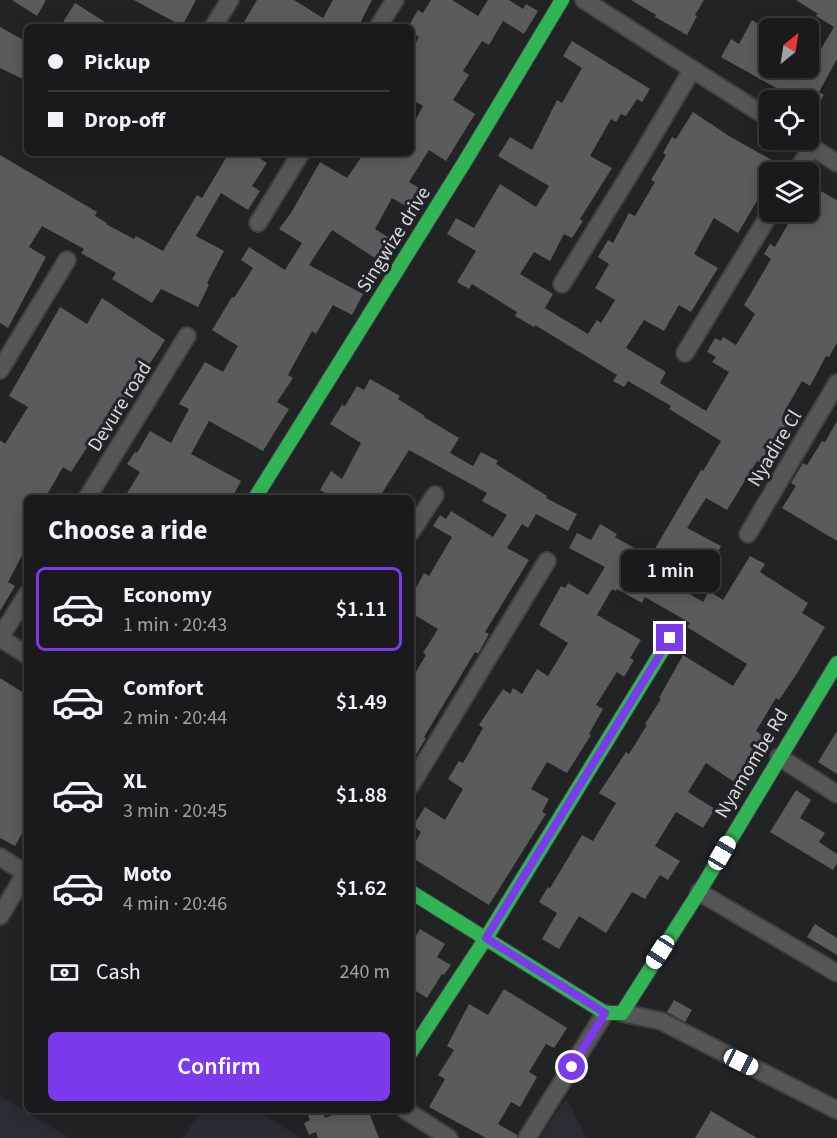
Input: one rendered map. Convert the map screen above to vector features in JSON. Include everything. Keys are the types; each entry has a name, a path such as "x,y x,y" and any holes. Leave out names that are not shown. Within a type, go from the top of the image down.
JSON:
{"street":[{"path":"215,24 230,0"},
{"path":"380,24 395,0"},
{"name":"Singwize drive","path":"257,495 464,163 562,0"},
{"path":"584,0 759,112"},
{"path":"562,284 692,69"},
{"path":"818,150 837,163"},
{"path":"258,223 298,156"},
{"path":"685,353 765,222"},
{"path":"0,370 67,260"},
{"name":"Devure road","path":"89,495 187,336"},
{"name":"Nyadire Cl","path":"748,534 837,383"},
{"path":"414,527 435,495"},
{"path":"414,779 547,561"},
{"path":"24,599 0,638 24,653"},
{"path":"414,1047 486,938 670,638"},
{"name":"Nyamombe Rd","path":"614,1013 699,892 837,663"},
{"path":"779,757 837,794"},
{"path":"0,857 24,871"},
{"path":"0,916 24,875"},
{"path":"699,892 837,973"},
{"path":"414,894 614,1013 661,1021 837,1110"},
{"path":"527,1138 614,1013"},
{"path":"410,1113 449,1138"}],"shaded area":[{"path":"0,1096 24,1111 24,1113 28,1113 69,1138 0,1138"},
{"path":"566,1098 587,1138 540,1138"},
{"path":"199,1113 261,1113 301,1138 183,1138"}],"building":[{"path":"12,0 46,0 37,16"},
{"path":"134,0 196,0 183,24 178,24"},
{"path":"257,0 294,0 323,18 333,0 372,0 360,24 243,24"},
{"path":"431,0 452,0 478,16 488,0 509,0 523,9 526,4 538,11 524,34 503,21 489,45 482,41 463,71 469,75 453,100 475,114 446,161 429,150 409,182 426,192 414,211 392,198 375,229 394,241 381,262 332,230 309,265 363,294 352,315 333,305 316,334 312,331 288,375 293,378 277,402 289,409 263,451 209,421 191,454 241,481 234,495 126,495 140,472 127,464 135,452 137,453 150,431 171,443 189,409 179,404 205,362 223,372 238,346 212,330 253,268 241,260 249,247 285,270 302,243 279,229 291,213 320,162 347,178 362,156 414,156 414,122 423,106 414,101 414,45 419,37 414,34 414,24 410,24 418,10 423,13"},
{"path":"631,0 704,0 687,35"},
{"path":"796,0 837,0 837,59 819,92 819,90 777,90 721,57 731,39 739,44 752,20 759,24 759,78 819,78 819,52 834,27 816,16 818,14"},
{"path":"75,3 108,24 62,24"},
{"path":"0,27 24,40 24,80 0,68"},
{"path":"572,41 650,89 642,102 637,99 626,116 621,114 616,122 611,119 590,156 612,168 580,219 583,221 572,238 564,234 550,261 534,252 520,274 553,294 545,308 588,334 597,320 601,323 615,300 595,288 609,264 598,257 608,240 613,243 629,213 635,216 655,182 651,180 666,155 663,153 672,137 676,139 693,112 729,136 775,162 759,162 759,198 738,233 714,218 694,254 718,268 691,312 679,305 664,331 644,320 626,348 666,372 660,383 706,411 729,372 712,362 716,357 707,352 715,338 721,341 723,337 736,345 755,314 744,305 771,259 764,254 770,244 775,247 789,222 819,222 819,190 837,200 837,343 829,357 826,356 810,386 802,381 783,414 792,419 781,438 762,464 757,461 727,510 706,498 687,528 721,546 708,571 683,557 673,584 703,602 709,591 723,600 750,556 765,564 760,572 808,603 802,613 825,627 796,675 779,700 776,698 756,731 765,737 734,782 706,763 688,792 715,809 703,828 676,812 655,846 680,861 668,880 660,875 645,899 632,892 606,933 579,916 559,949 542,939 557,913 539,902 582,835 593,841 616,803 599,793 626,752 629,754 647,725 645,724 661,699 659,698 683,655 733,686 747,664 687,627 690,623 645,597 642,603 617,589 616,591 612,589 597,615 641,640 630,658 634,660 624,677 617,672 596,705 603,709 589,734 591,735 567,773 547,762 531,789 549,799 542,812 546,814 489,905 414,859 414,845 421,832 414,824 425,807 445,820 463,789 448,779 459,761 463,763 483,728 479,725 503,689 510,694 513,688 522,694 537,669 548,676 568,643 539,625 561,586 565,588 568,583 588,595 605,567 569,548 577,533 591,540 600,524 617,534 615,537 650,557 701,470 703,471 721,441 669,409 671,406 628,381 624,387 613,381 617,375 535,325 534,327 515,316 517,312 472,284 469,289 457,282 476,251 447,234 456,218 474,228 500,184 536,207 549,186 498,156 510,137 532,150 557,100 562,103 582,68 563,56"},
{"path":"819,92 824,95 819,103"},
{"path":"0,155 97,212 95,216 106,224 134,239 136,236 163,251 197,195 202,198 227,156 256,156 267,163 252,186 260,191 248,210 221,193 196,236 224,251 207,283 209,285 198,307 161,289 152,303 112,279 116,273 81,253 84,249 42,226 29,247 46,257 8,328 0,323"},
{"path":"102,298 165,340 140,379 138,378 112,428 103,423 71,472 63,467 47,495 24,495 24,552 8,582 15,586 0,611 0,440 5,444 28,407 9,396 60,307 87,324"},
{"path":"370,379 400,396 398,399 459,438 450,453 473,466 481,452 498,461 496,464 547,496 546,498 577,514 568,531 536,514 528,528 522,524 507,548 529,560 485,632 489,634 478,654 475,652 424,737 426,738 414,758 414,675 426,655 423,653 438,629 414,615 414,591 424,573 429,576 452,537 433,526 440,515 446,519 451,511 493,537 507,515 482,501 487,493 409,450 381,495 328,495 320,490 331,471 342,479 361,443 330,424 342,405 345,406 357,386 364,390"},
{"path":"837,421 837,541 782,508 796,486 791,483 803,463 807,465 822,441 825,442"},
{"path":"0,678 24,693 24,830 15,846 0,838"},
{"path":"837,731 837,774 818,762"},
{"path":"796,790 811,800 800,818 825,833 819,842 837,854 837,863 833,870 770,832"},
{"path":"815,924 837,938 837,955 807,937"},
{"path":"420,929 445,944 437,957 451,965 444,975 442,974 427,998 414,990 414,939"},
{"path":"504,989 567,1028 554,1048 546,1044 529,1072 537,1077 520,1107 511,1102 498,1124 517,1135 517,1138 486,1138 429,1107 445,1079 438,1075 454,1050 447,1046 469,1004 488,1015"},
{"path":"674,1000 692,1010 685,1022 667,1012"},
{"path":"711,1111 757,1138 695,1138"},
{"path":"307,1113 323,1113 325,1118 337,1113 369,1113 379,1138 318,1138 316,1132 309,1135 304,1123 310,1120"}],"traffic: fast":[{"path":"257,495 464,163 562,0"},
{"path":"414,1047 486,938 670,638"},
{"path":"414,894 605,1013 622,1013 699,892 837,663"}],"route":[{"path":"572,1067 605,1013 486,938 670,638"}]}
